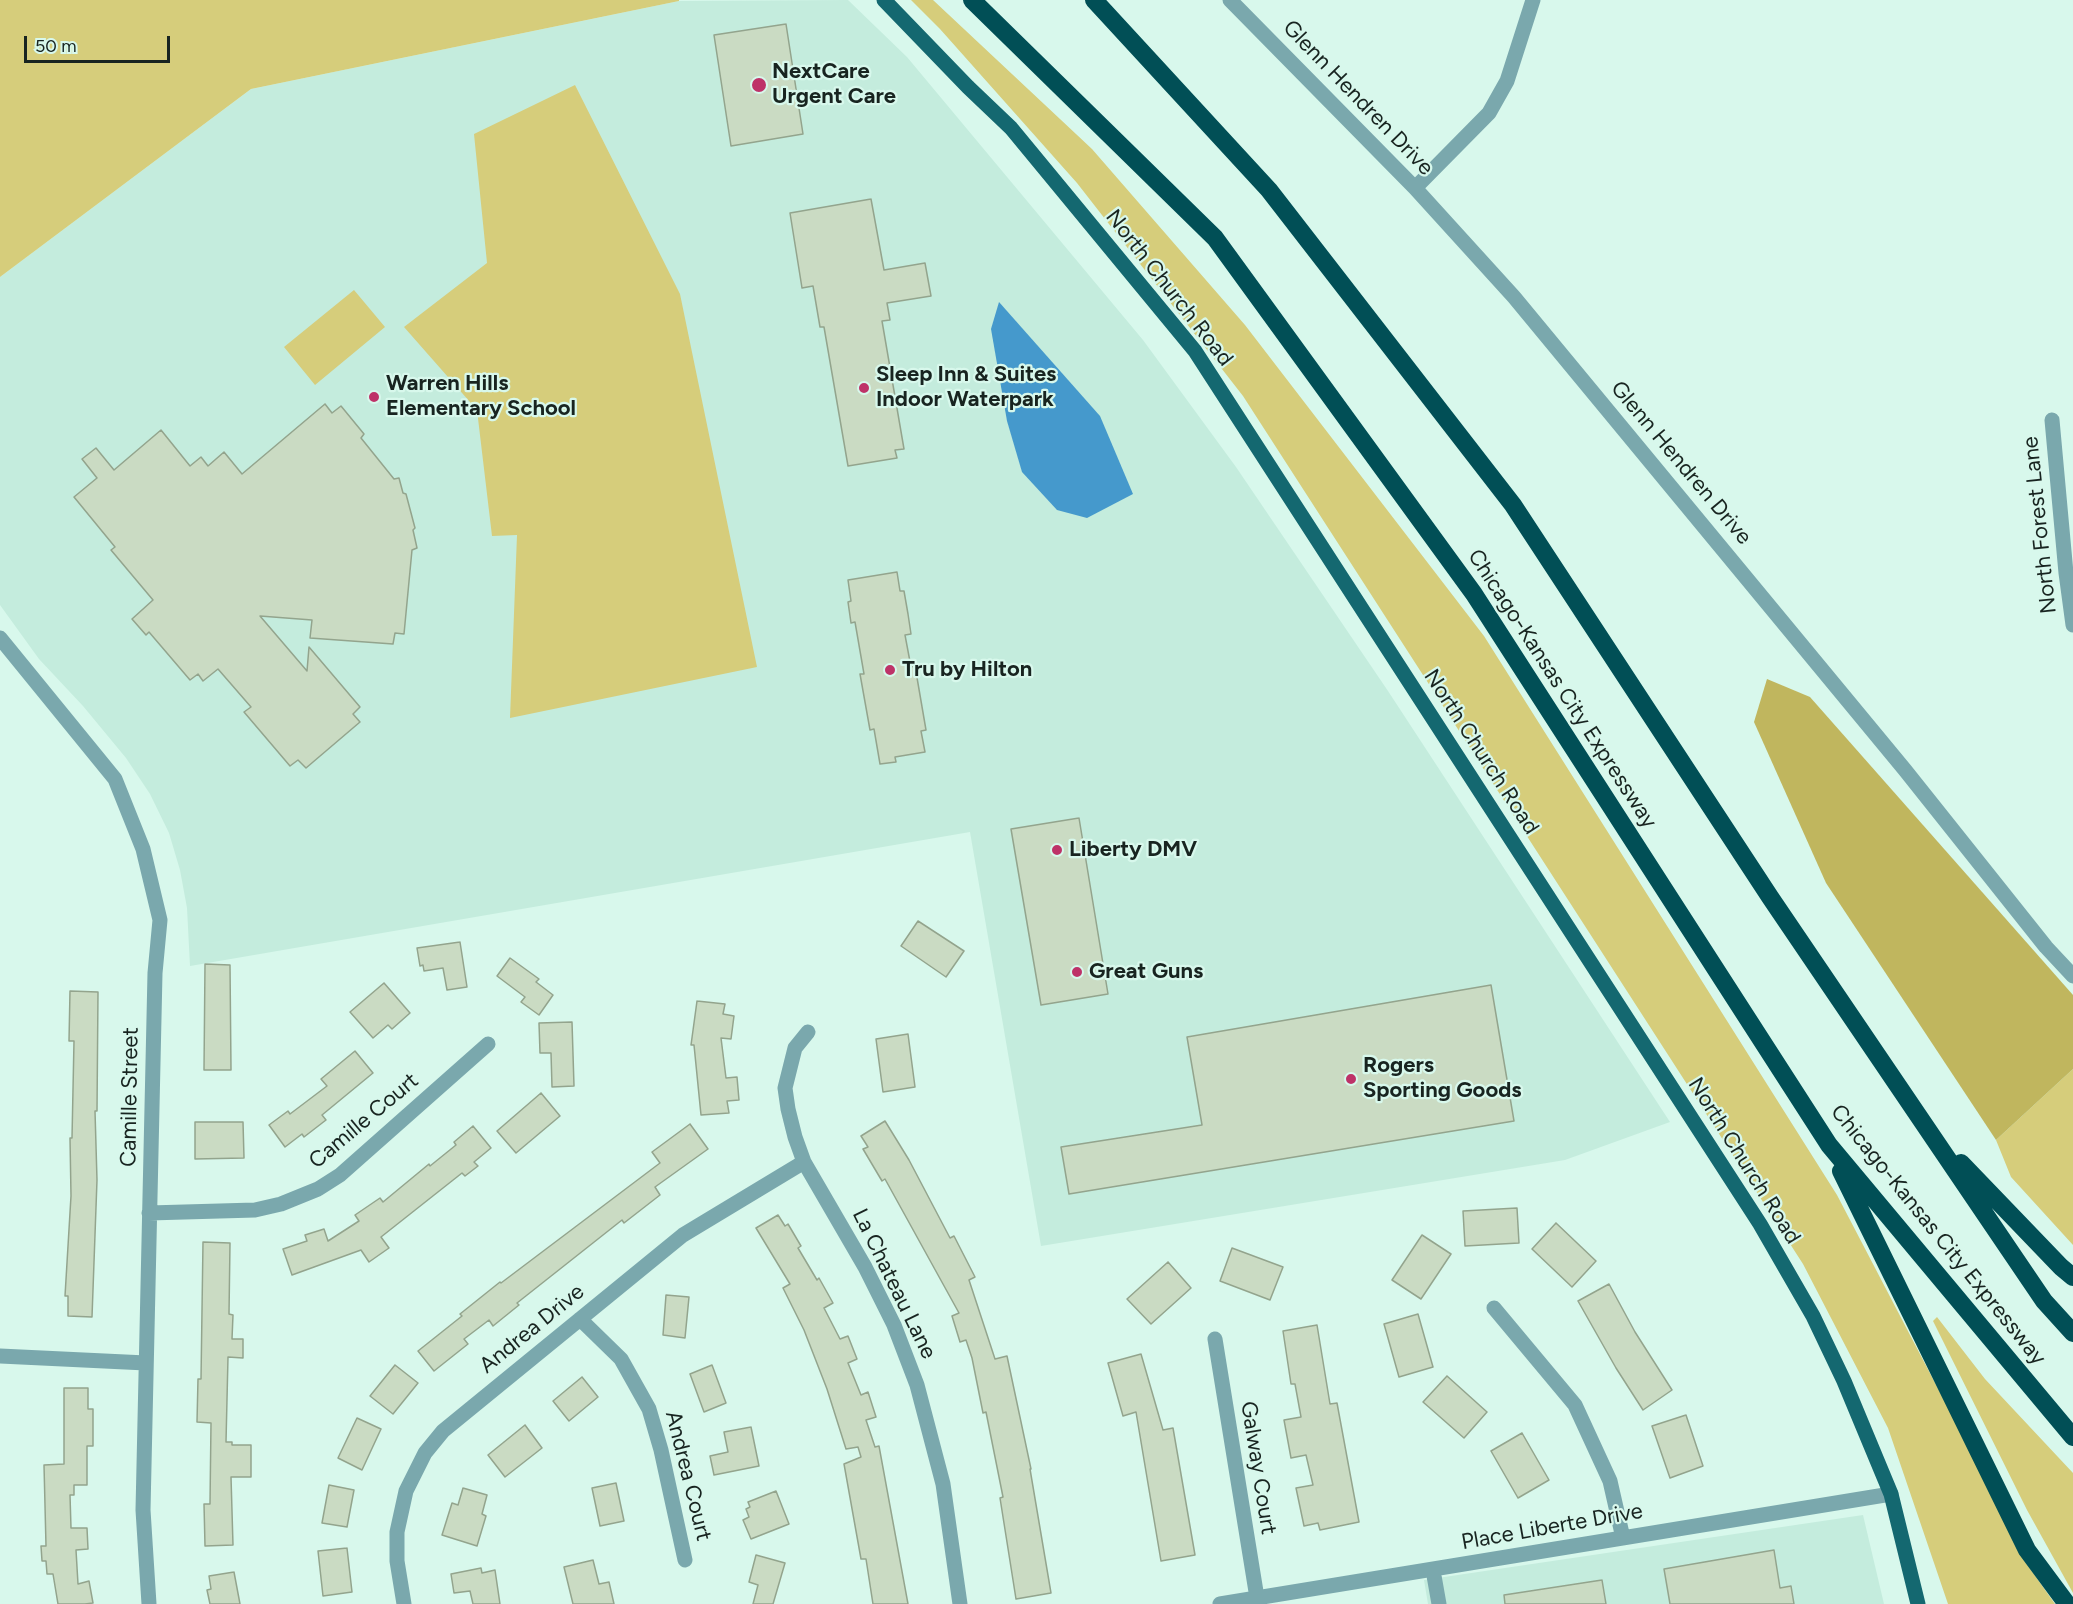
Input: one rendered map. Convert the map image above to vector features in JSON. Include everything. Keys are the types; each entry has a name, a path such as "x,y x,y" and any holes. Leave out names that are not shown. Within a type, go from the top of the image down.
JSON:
{"highway":[{"name":"Chicago-Kansas City Expressway","path":"972,0 1215,238 1474,594 1829,1145 2073,1437"},
{"name":"Chicago-Kansas City Expressway","path":"1094,0 1269,190 1513,505 1770,897 2044,1301 2073,1333"},
{"path":"1926,1127 2073,1277"},
{"path":"1829,1145 2027,1550 2067,1604"}],"main road":[{"name":"North Church Road","path":"884,0 1011,128 1195,351 1760,1224 1813,1316 1844,1381 1891,1494 1918,1604"}],"street":[{"name":"Glenn Hendren Drive","path":"1230,0 1415,188 1514,297 1905,770 2046,947 2073,976"},
{"path":"1415,188 1490,114 1507,81 1533,0"},
{"name":"North Forest Lane","path":"2052,420 2066,492 2066,573 2073,625"},
{"name":"Camille Street","path":"0,638 115,779 143,849 160,920 155,974 143,1510 149,1604"},
{"name":"La Chateau Lane","path":"808,1032 795,1048 785,1088 792,1128 804,1162 865,1267 894,1325 917,1385 943,1484 960,1604"},
{"name":"Camille Court","path":"150,1213 255,1210 281,1204 318,1189 340,1175 488,1044"},
{"name":"Andrea Drive","path":"404,1604 397,1561 397,1532 406,1491 425,1453 443,1431 683,1235 804,1162"},
{"path":"1494,1308 1575,1405 1611,1481 1623,1538"},
{"name":"Andrea Court","path":"580,1319 621,1359 649,1409 661,1450 685,1560"},
{"name":"Galway Court","path":"1215,1339 1257,1601"},
{"path":"0,1356 146,1363"},
{"name":"Place Liberte Drive","path":"1220,1604 1257,1601 1891,1494"},
{"path":"1434,1570 1439,1604"}],"shaded area":[{"path":"0,0 679,1 251,89 0,277"},
{"path":"848,0 907,57 1143,340 1236,467 1388,691 1670,1122 1565,1160 1041,1246 970,832 190,966 187,908 180,870 169,833 150,794 126,758 83,706 39,659 0,605 0,277 251,89 679,1"},
{"path":"911,0 933,0 1092,149 1245,325 1484,636 1837,1195 2024,1560 2055,1604 1948,1604 1888,1428 1803,1264 1243,396 1077,183 940,29"},
{"path":"575,85 680,294 757,667 510,718 517,535 492,536 477,410 404,327 487,263 474,134"},
{"path":"354,290 385,327 315,385 284,347"},
{"path":"1767,679 1810,697 2073,995 2073,1069 1996,1140 1826,883 1754,722"},
{"path":"2073,1069 2073,1245 2011,1177 1996,1140"},
{"path":"1937,1317 1985,1379 2073,1473 2073,1593 2027,1510 1933,1321"},
{"path":"1863,1515 1884,1604 1428,1604 1424,1580"}],"water":[{"path":"999,302 1100,416 1133,494 1087,518 1057,510 1022,472 1007,421 991,329"}],"building":[{"name":"NextCare Urgent Care","path":"786,24 803,134 731,146 714,35"},
{"name":"Sleep Inn & Suites Indoor Waterpark","path":"871,199 884,270 925,263 931,296 887,303 890,320 882,321 904,449 895,450 897,458 848,466 824,327 820,327 813,286 802,288 790,213"},
{"name":"Warren Hills Elementary School","path":"325,404 332,413 341,406 364,434 361,438 394,479 399,478 415,528 413,530 417,548 412,550 404,634 395,633 393,644 310,638 312,620 260,616 307,671 309,647 360,707 353,714 360,722 306,768 298,760 290,766 244,712 251,707 218,669 203,681 198,674 190,680 149,632 146,635 132,619 153,600 111,550 115,547 74,497 97,478 82,459 96,448 114,470 161,430 190,466 201,457 208,466 224,452 242,474"},
{"name":"Tru by Hilton","path":"897,572 900,591 904,591 908,614 911,634 905,635 911,667 915,666 926,730 921,731 925,752 895,757 896,762 880,764 874,729 870,730 860,674 864,674 855,622 851,623 848,580"},
{"path":"1079,818 1108,994 1041,1005 1011,829"},
{"path":"918,921 964,951 946,977 901,946"},
{"path":"460,942 467,987 447,990 443,968 424,971 423,965 420,966 417,948"},
{"path":"510,958 539,979 536,982 553,995 539,1015 521,1002 525,997 497,976"},
{"path":"205,964 230,965 231,1070 204,1070"},
{"path":"384,983 410,1013 392,1029 388,1025 373,1038 350,1012"},
{"name":"Rogers Sporting Goods","path":"1491,985 1514,1121 1069,1194 1061,1147 1202,1125 1187,1037"},
{"path":"70,991 98,992 97,1111 95,1111 97,1180 92,1317 68,1316 68,1296 65,1296 71,1196 70,1138 72,1138 74,1041 69,1041"},
{"path":"697,1001 725,1004 723,1014 734,1016 731,1039 721,1038 726,1078 737,1077 739,1100 727,1101 729,1113 701,1115 694,1045 691,1045"},
{"path":"572,1022 574,1086 552,1087 551,1053 540,1053 539,1023"},
{"path":"908,1034 915,1087 883,1092 876,1039"},
{"path":"355,1051 373,1073 322,1115 326,1120 304,1137 302,1134 285,1147 269,1125 288,1111 290,1114 327,1086 321,1079"},
{"path":"541,1093 560,1116 516,1153 497,1131"},
{"path":"885,1121 909,1160 950,1238 954,1236 975,1277 969,1280 995,1359 1007,1356 1031,1469 1051,1593 1016,1599 1000,1498 1003,1497 986,1412 983,1413 966,1340 960,1342 952,1316 959,1313 885,1179 882,1181 863,1149 868,1147 861,1136"},
{"path":"195,1122 243,1122 244,1158 195,1159"},
{"path":"690,1124 708,1149 655,1187 660,1195 624,1223 622,1220 517,1303 519,1305 493,1326 489,1320 464,1339 468,1344 434,1371 418,1351 500,1282 660,1163 652,1152"},
{"path":"473,1126 491,1148 474,1162 478,1166 465,1176 462,1173 381,1237 389,1248 369,1262 361,1250 292,1275 283,1249 307,1241 305,1235 324,1229 328,1241 359,1221 355,1215 380,1198 383,1202 456,1145 454,1142"},
{"path":"1517,1208 1519,1243 1465,1246 1463,1211"},
{"path":"778,1215 785,1226 788,1224 801,1246 798,1248 833,1303 824,1308 840,1339 848,1336 857,1359 848,1363 861,1395 868,1392 876,1417 866,1420 875,1447 879,1446 908,1604 873,1604 866,1559 861,1559 844,1464 861,1457 858,1447 846,1449 827,1389 804,1330 783,1288 790,1284 756,1228"},
{"path":"1556,1223 1596,1261 1572,1287 1532,1249"},
{"path":"1422,1235 1451,1254 1421,1299 1392,1280"},
{"path":"203,1242 230,1243 229,1314 233,1315 232,1339 243,1339 243,1358 228,1357 226,1442 232,1442 232,1445 251,1445 251,1477 231,1477 233,1545 205,1546 204,1504 210,1504 211,1423 197,1422 198,1379 201,1379"},
{"path":"1232,1248 1283,1267 1270,1300 1220,1281"},
{"path":"1168,1262 1191,1288 1151,1324 1127,1299"},
{"path":"1609,1284 1635,1332 1672,1390 1643,1410 1578,1301"},
{"path":"666,1295 689,1297 685,1338 663,1335"},
{"path":"1418,1314 1433,1367 1399,1377 1384,1324"},
{"path":"1317,1325 1330,1404 1337,1403 1359,1522 1320,1530 1318,1523 1304,1526 1296,1488 1313,1485 1306,1455 1291,1458 1284,1420 1301,1417 1295,1384 1291,1384 1283,1331"},
{"path":"1141,1354 1163,1430 1173,1428 1195,1555 1161,1561 1136,1412 1123,1416 1108,1363"},
{"path":"395,1365 418,1383 393,1414 370,1396"},
{"path":"712,1365 726,1403 704,1412 690,1374"},
{"path":"1447,1376 1487,1412 1464,1438 1423,1402"},
{"path":"582,1377 598,1397 569,1421 553,1401"},
{"path":"64,1388 88,1388 88,1409 93,1409 93,1446 87,1446 87,1485 74,1485 74,1495 70,1495 71,1528 87,1528 88,1549 76,1550 78,1584 89,1581 93,1603 85,1604 58,1604 53,1574 47,1574 46,1561 42,1561 41,1546 46,1546 44,1465 64,1464"},
{"path":"1686,1415 1703,1466 1670,1478 1652,1426"},
{"path":"357,1418 381,1429 362,1470 338,1458"},
{"path":"525,1425 542,1448 505,1477 488,1455"},
{"path":"751,1427 759,1466 714,1475 710,1456 728,1452 724,1432"},
{"path":"1522,1433 1549,1480 1518,1498 1491,1451"},
{"path":"616,1483 624,1521 600,1526 592,1488"},
{"path":"329,1485 354,1490 347,1527 322,1523"},
{"path":"463,1488 487,1495 482,1514 486,1516 477,1546 442,1535 452,1503 458,1505"},
{"path":"776,1491 789,1524 751,1539 743,1520 749,1517 746,1509 750,1507 748,1502"},
{"path":"347,1548 352,1592 323,1596 318,1551"},
{"path":"1774,1550 1780,1588 1791,1586 1794,1604 1670,1604 1664,1569"},
{"path":"756,1555 785,1563 773,1604 753,1604 758,1585 749,1582"},
{"path":"593,1560 599,1584 609,1582 614,1604 573,1604 564,1567"},
{"path":"481,1568 482,1573 495,1570 500,1604 473,1604 470,1591 454,1593 451,1574"},
{"path":"234,1572 240,1604 210,1604 207,1590 211,1589 209,1576"},
{"path":"1602,1580 1606,1604 1505,1604 1504,1595"}],"place":[{"name":"NextCare Urgent Care","path":"759,85"},
{"name":"Sleep Inn & Suites Indoor Waterpark","path":"864,388"},
{"name":"Warren Hills Elementary School","path":"374,397"},
{"name":"Tru by Hilton","path":"890,670"},
{"name":"Liberty DMV","path":"1057,850"},
{"name":"Great Guns","path":"1077,972"},
{"name":"Rogers Sporting Goods","path":"1351,1079"}]}
